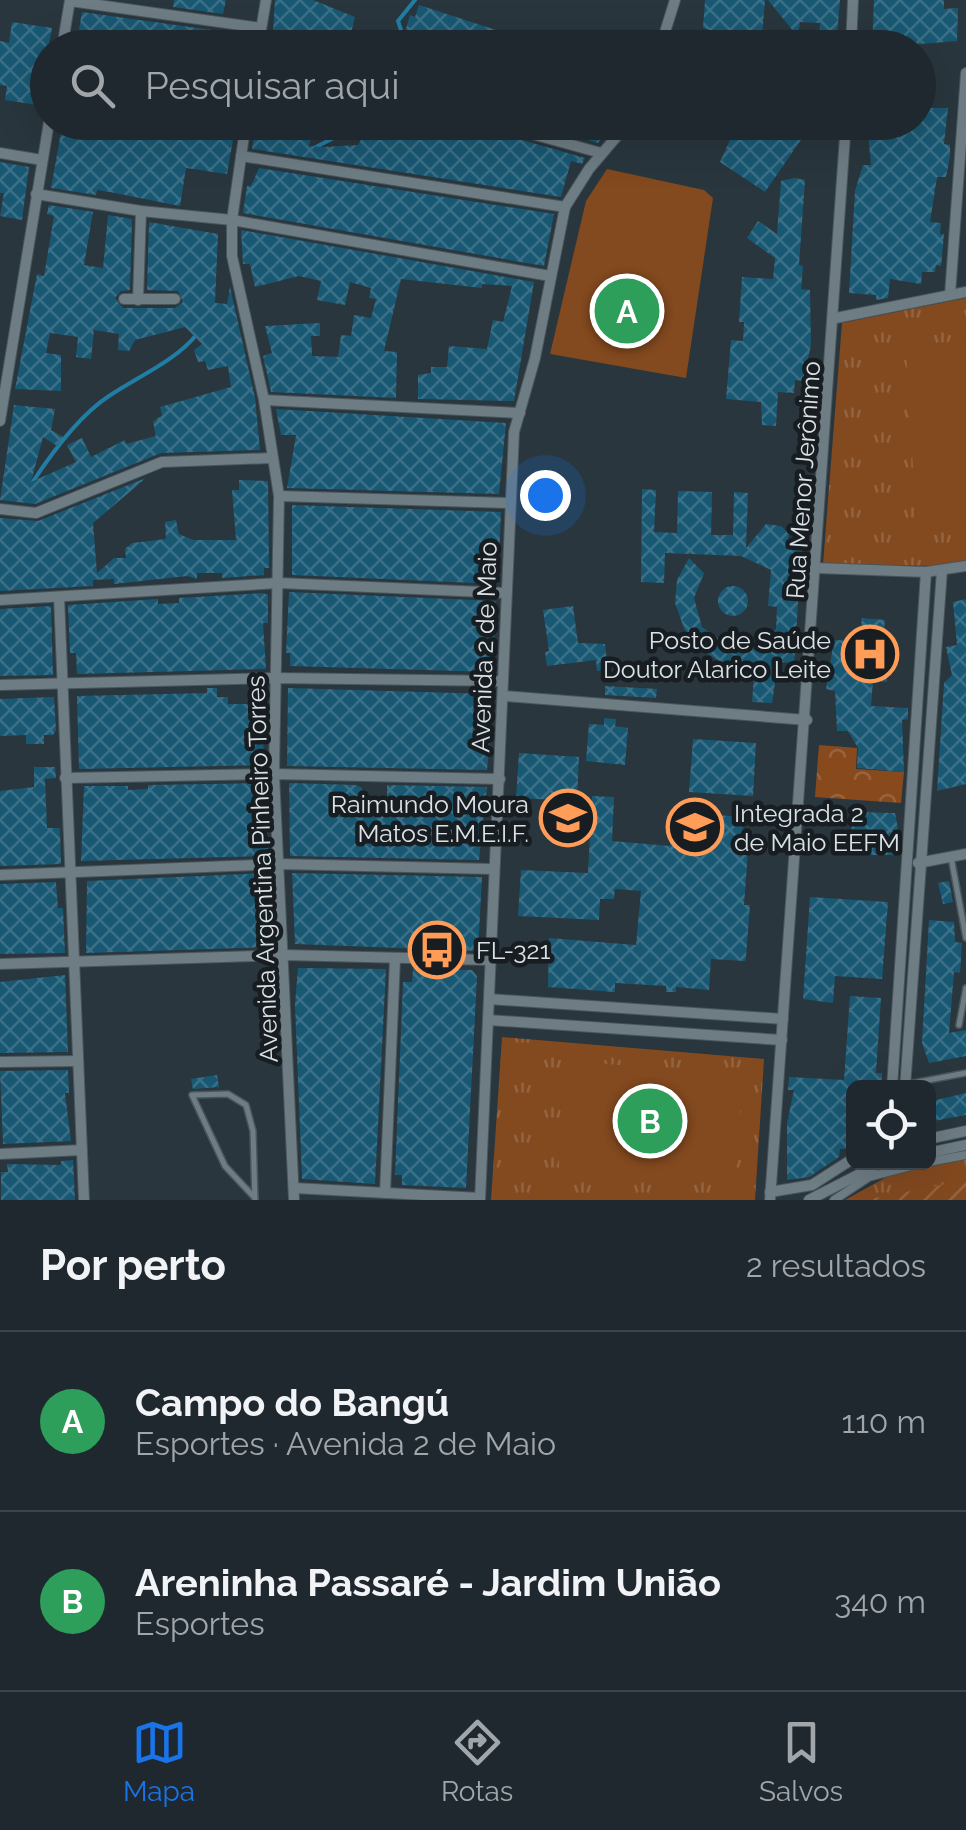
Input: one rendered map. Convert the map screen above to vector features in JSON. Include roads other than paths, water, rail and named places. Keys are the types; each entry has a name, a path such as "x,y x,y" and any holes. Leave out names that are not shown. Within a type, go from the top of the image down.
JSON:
{"street":[{"path":"65,30 70,0 220,30"},
{"path":"261,30 266,0"},
{"path":"665,30 674,0"},
{"path":"852,30 854,0"},
{"path":"950,295 963,162 966,73"},
{"path":"0,421 46,140"},
{"name":"Avenida Argentina Pinheiro Torres","path":"243,140 232,220 232,256 264,400 279,496 274,774 294,1194"},
{"path":"556,140 601,152"},
{"name":"Avenida 2 de Maio","path":"480,1199 504,696 508,503 520,413 566,208 612,140"},
{"name":"Rua Menor Jerônimo","path":"770,1196 836,318 845,140"},
{"path":"0,153 42,160"},
{"path":"241,156 566,208"},
{"path":"36,194 140,212 232,220 550,276"},
{"path":"138,300 140,212"},
{"path":"836,318 966,292"},
{"path":"124,299 176,299"},
{"path":"264,400 520,413"},
{"path":"0,509 36,512 162,462 272,458"},
{"path":"279,496 508,503"},
{"path":"816,568 926,572 966,566"},
{"path":"907,1080 942,570"},
{"path":"893,1080 926,572"},
{"path":"0,600 278,583 506,592"},
{"path":"59,596 84,1200"},
{"path":"0,686 274,678 503,681"},
{"path":"504,696 807,720"},
{"path":"65,778 274,774 500,780"},
{"path":"908,862 923,863 966,854"},
{"path":"0,876 279,864 493,869"},
{"path":"902,948 916,950"},
{"path":"0,964 284,955 489,960"},
{"path":"385,1192 395,959"},
{"path":"489,999 783,1020"},
{"path":"532,1023 535,1002"},
{"path":"601,1028 604,1007"},
{"path":"655,1032 657,1011"},
{"path":"728,1037 730,1016"},
{"path":"488,1020 782,1040"},
{"path":"0,1062 78,1061"},
{"path":"936,1137 966,1131"},
{"path":"936,1151 966,1145"},
{"path":"0,1154 82,1150"},
{"path":"936,1161 966,1156"},
{"path":"770,1196 818,1182 846,1163"},
{"path":"827,1198 871,1170"},
{"path":"809,1200 827,1198 869,1177 897,1170"},
{"path":"818,1182 827,1198"},
{"path":"294,1194 385,1192 480,1199"}],"lane":[{"path":"951,858 966,938"},
{"path":"959,1026 966,988"},
{"path":"936,1080 966,1073"},
{"path":"228,1094 246,1105 254,1130 255,1199 226,1166 192,1095 228,1094"}],"waterway":[{"path":"401,30 398,21 415,0"},
{"path":"312,149 330,140"},
{"path":"32,483 87,414 168,360 197,334"}],"place":[{"name":"Campo do Bangú","path":"627,311"},
{"name":"Posto de Saúde Doutor Alarico Leite","path":"870,654"},
{"name":"Raimundo Moura Matos E.M.E.I.F.","path":"568,818"},
{"name":"Integrada 2 de Maio EEFM","path":"695,827"},
{"name":"FL-321","path":"437,950"},
{"name":"Areninha Passaré - Jardim União","path":"650,1121"}]}
